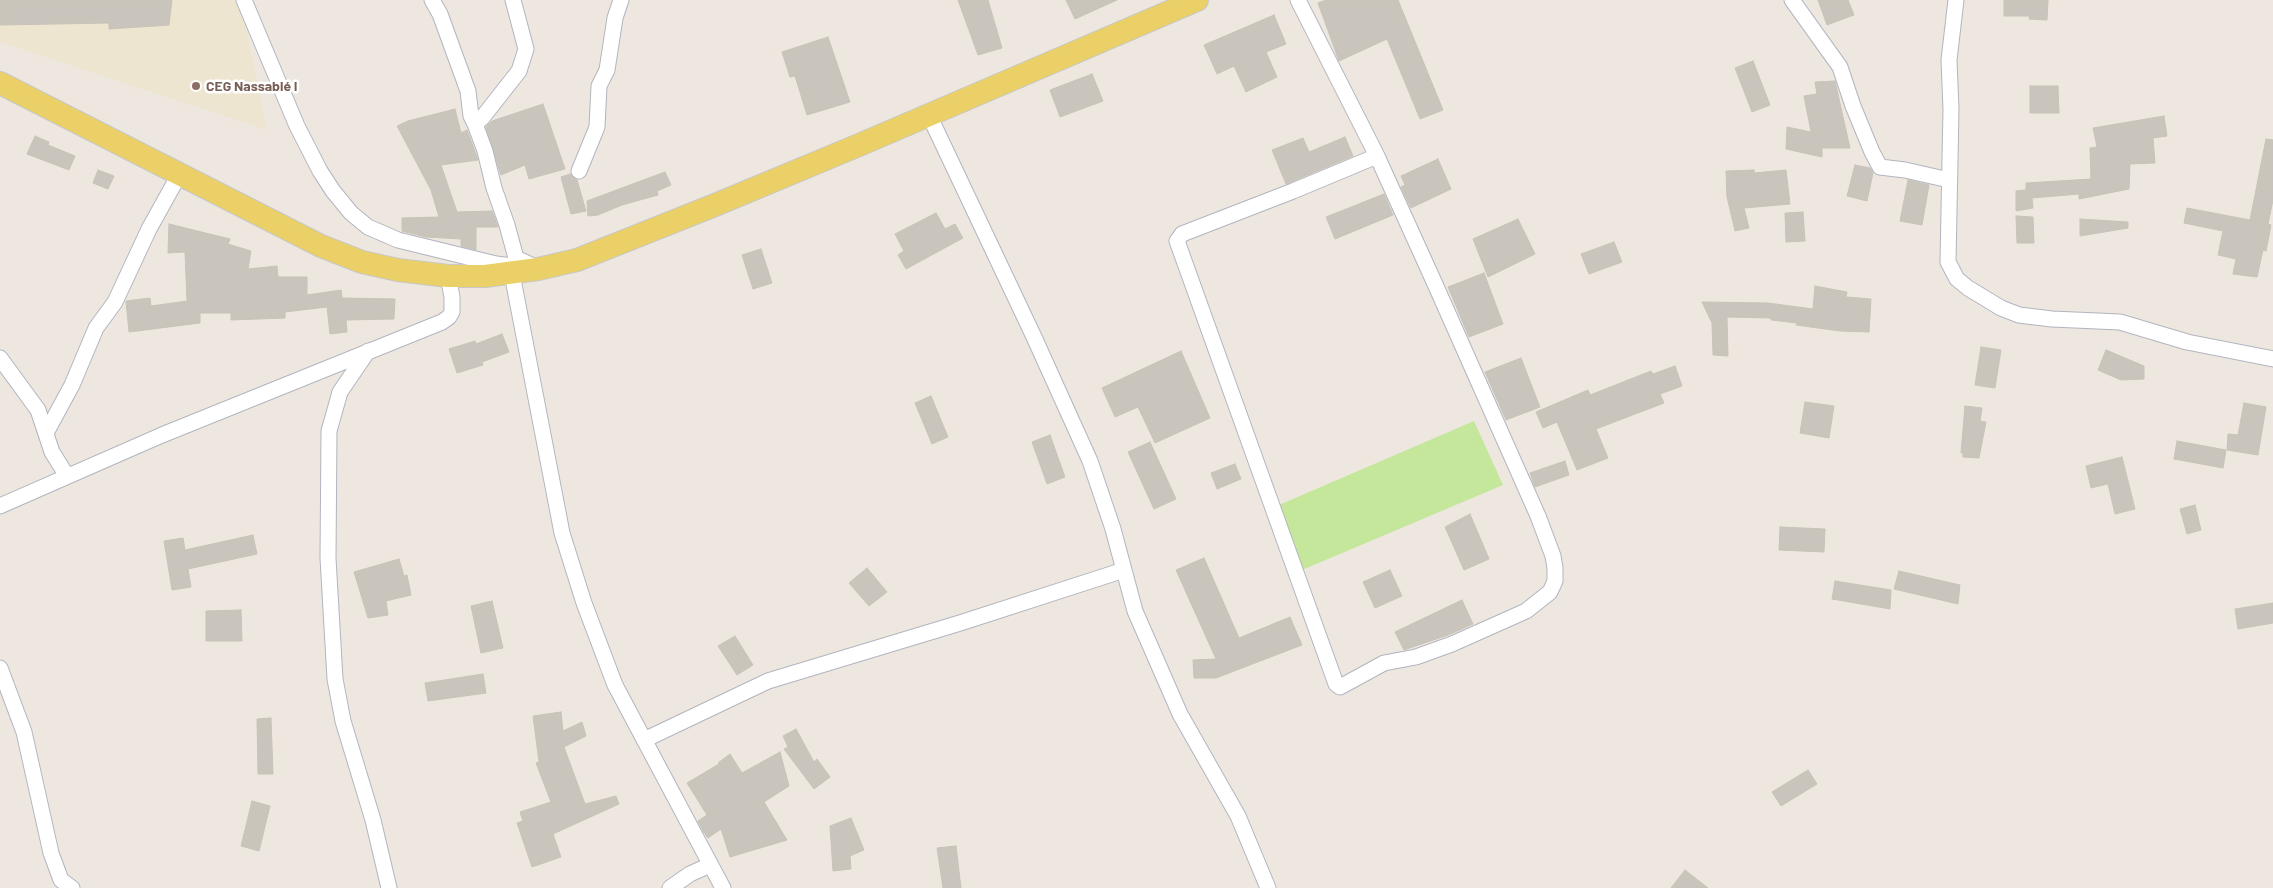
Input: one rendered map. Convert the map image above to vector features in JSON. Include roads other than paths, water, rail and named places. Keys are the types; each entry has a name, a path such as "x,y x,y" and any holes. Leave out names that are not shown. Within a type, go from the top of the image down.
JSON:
{"main road":[{"path":"0,83 321,246 362,262 398,270 448,276 512,274 577,260 716,205 1197,0"}],"street":[{"path":"244,0 301,134 332,191 351,212 368,227 398,240 496,264 538,269"},
{"path":"432,0 440,14 468,91 471,116 485,151 494,188 508,225 516,258 538,269"},
{"path":"475,124 487,112 519,71 526,48 513,0"},
{"path":"579,171 597,127 599,86 607,70 615,18 620,0"},
{"path":"1298,0 1377,156 1538,516 1552,556 1555,581 1550,592 1526,611 1452,644 1416,657 1384,664 1340,686 1336,684 1177,241 1182,234 1377,156"},
{"path":"1792,0 1840,67 1853,106 1880,167 1905,170 1950,180"},
{"path":"1956,0 1949,60 1951,109 1948,262 1950,269 1968,288 2001,308 2019,315 2052,319 2120,322 2188,342 2273,359"},
{"path":"929,115 1030,328 1090,461 1113,528 1135,611 1180,714 1238,816 1268,888"},
{"path":"46,433 72,385 96,328 115,302 149,229 179,175"},
{"path":"512,274 562,533 584,603 615,685 723,888"},
{"path":"0,506 67,476 449,318 453,304 448,276"},
{"path":"368,351 340,392 329,431 328,558 335,679 343,721 373,820 388,888"},
{"path":"0,358 38,410 52,452 67,476"},
{"path":"644,740 768,681 960,623 1124,570"},
{"path":"0,668 24,732 50,853 61,880 72,888"},
{"path":"670,888 690,874 710,865"}],"place":[{"name":"CEG Nassablé I","path":"196,86"}]}
